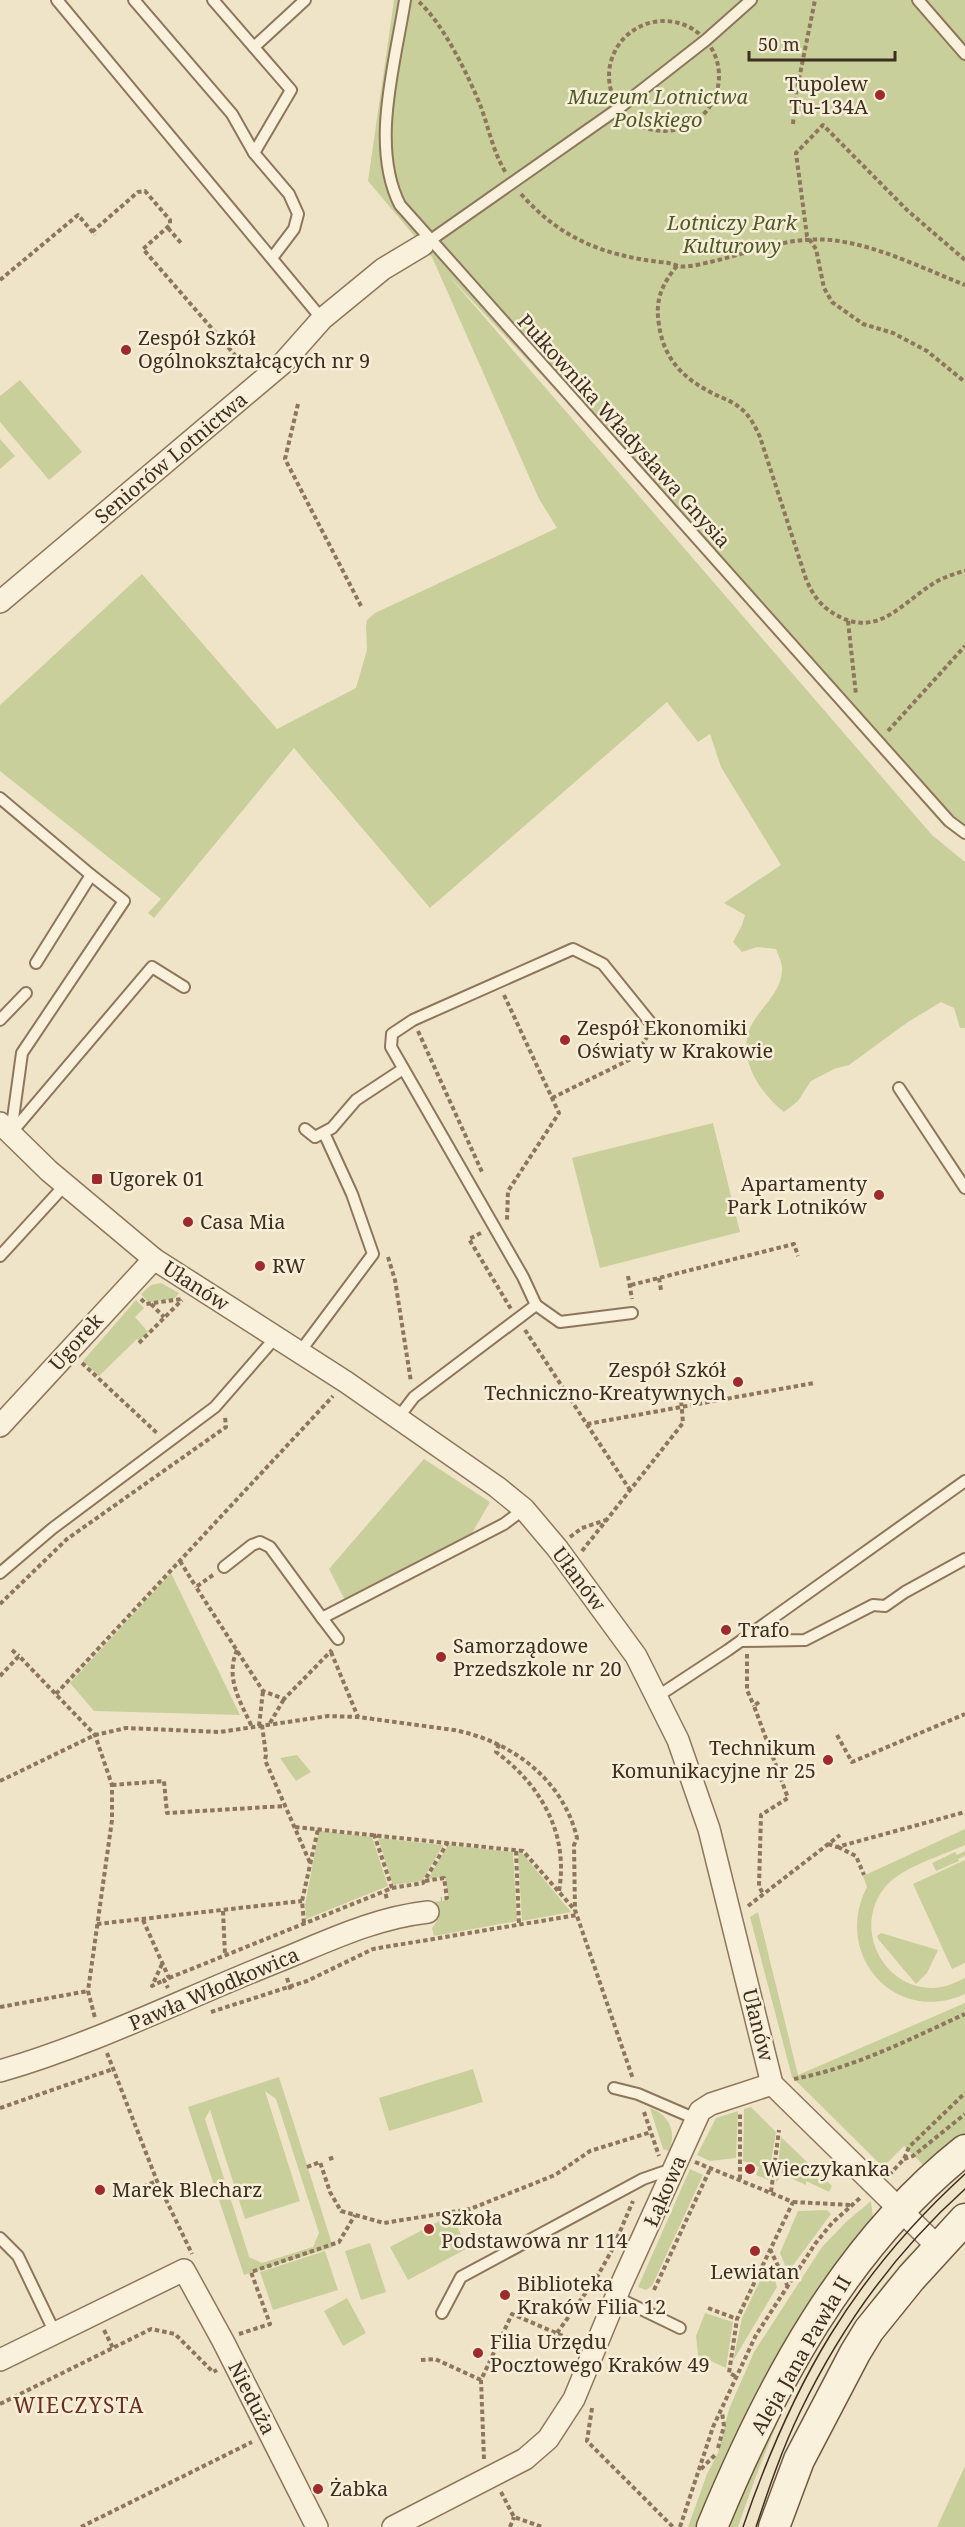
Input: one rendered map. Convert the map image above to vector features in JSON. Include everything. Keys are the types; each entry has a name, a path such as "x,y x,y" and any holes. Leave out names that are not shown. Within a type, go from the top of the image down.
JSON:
{"main road":[{"name":"Aleja Jana Pawła II","path":"712,2527 755,2435 814,2323 849,2271 900,2210 965,2150"},
{"path":"774,2527 799,2460 869,2330 937,2246 965,2219"}],"street":[{"name":"Seniorów Lotnictwa","path":"0,602 283,363 322,319 383,269 427,243"},
{"name":"Ułanów","path":"5,1128 65,1185 154,1260 346,1382 398,1418 524,1509 557,1548 636,1656 678,1740 709,1829 781,2082 900,2210 937,2246"},
{"name":"Ugorek","path":"0,1426 154,1260"},
{"name":"Pawła Włodkowica","path":"0,2071 100,2037 175,2003 356,1928 434,1906"},
{"name":"Łąkowa","path":"393,2527 525,2459 548,2439 574,2399 616,2297 674,2173 700,2111 711,2104 781,2082"},
{"name":"Nieduża","path":"55,2333 184,2270 223,2341 317,2527"},
{"path":"0,2360 55,2333"}],"lane":[{"path":"57,0 322,319"},
{"path":"134,0 232,114 254,153 289,194 297,214 294,229 272,258"},
{"path":"213,0 291,90 254,153"},
{"path":"254,47 305,0"},
{"name":"Pułkownika Władysława Gnysia","path":"405,0 384,134 390,183 400,205 427,243 859,723 949,821 965,833"},
{"path":"427,243 619,108 706,40 751,0"},
{"path":"918,0 965,54"},
{"path":"0,798 124,902 22,1053 5,1128"},
{"path":"36,963 91,875"},
{"path":"632,1312 560,1322 536,1305 391,1047 392,1034 413,1020 573,949 603,964 654,1026"},
{"path":"5,1128 152,967 184,987"},
{"path":"0,1020 26,993"},
{"path":"305,1129 315,1137 324,1133 332,1128 356,1100 403,1069"},
{"path":"899,1088 965,1188"},
{"path":"299,1353 373,1254 352,1194 324,1133"},
{"path":"0,1256 65,1185"},
{"path":"398,1418 414,1397 536,1305"},
{"path":"0,1573 53,1528 215,1407 275,1338"},
{"path":"658,1696 744,1641 965,1481"},
{"path":"322,1618 504,1524 524,1509"},
{"path":"224,1567 252,1545 260,1542 270,1547 338,1639"},
{"path":"744,1641 805,1640 873,1605 885,1606 904,1592 965,1558"},
{"path":"614,2088 638,2094 696,2120"},
{"path":"442,2313 461,2277 643,2179 663,2172 674,2173"},
{"path":"0,2238 18,2256 55,2333"},
{"path":"616,2297 680,2328"}],"path":[{"path":"416,0 438,25 460,62 482,109 494,149 513,183 537,211 573,238 616,255 677,266 711,262 770,244 830,240 860,246 904,260 965,285"},
{"path":"793,124 796,94 815,0"},
{"path":"965,260 907,210 823,125 796,153 807,236 816,249 824,288 839,309 863,324 893,333 918,346 965,382"},
{"path":"0,280 78,215 94,233 142,191 146,191 170,220 168,228 143,249 260,383"},
{"path":"168,228 181,243"},
{"path":"677,266 663,286 658,298 660,333 669,358 687,378 740,407 754,424 813,594 831,613 848,621 869,623 888,617 933,583 965,571"},
{"path":"298,404 285,459 361,606"},
{"path":"848,621 859,723"},
{"path":"878,743 965,646"},
{"path":"498,982 559,1113 508,1191 506,1206 508,1220"},
{"path":"413,1020 483,1173"},
{"path":"552,1098 633,1058 654,1026"},
{"path":"503,1210 508,1220"},
{"path":"508,1220 470,1239 517,1318 630,1490"},
{"path":"631,1285 794,1244 798,1256"},
{"path":"628,1276 631,1285 632,1312"},
{"path":"659,1278 662,1290"},
{"path":"136,1294 146,1304 191,1298"},
{"path":"139,1343 182,1300"},
{"path":"151,1304 164,1317"},
{"path":"69,1351 167,1443"},
{"path":"56,1694 346,1382"},
{"path":"587,1424 813,1383"},
{"path":"571,1566 683,1423 680,1387"},
{"path":"0,1604 67,1539 226,1427 223,1398"},
{"path":"557,1548 582,1528 607,1520"},
{"path":"180,1561 263,1691 284,1699"},
{"path":"196,1587 224,1567"},
{"path":"270,1724 284,1699 331,1652 338,1639"},
{"path":"744,1641 747,1690 788,1798 761,1815 759,1886 763,1894"},
{"path":"12,1650 95,1735 109,1772"},
{"path":"237,1650 231,1666 232,1677 252,1727"},
{"path":"331,1652 358,1717"},
{"path":"0,1676 19,1656"},
{"path":"263,1691 260,1725 265,1760 311,1865"},
{"path":"754,1706 759,1702"},
{"path":"837,1735 852,1762 965,1714"},
{"path":"0,1781 95,1735 134,1727 211,1732 315,1716 358,1717 470,1733 499,1744 530,1764 552,1787 567,1808 577,1838 574,1845 576,1912 635,2086"},
{"path":"499,1744 496,1752 527,1779 552,1821 561,1856 558,1892"},
{"path":"112,1785 164,1781 167,1813 285,1806"},
{"path":"837,1847 965,1812"},
{"path":"295,1827 512,1848 516,1851 523,1851 576,1912"},
{"path":"303,1923 302,1901 318,1829"},
{"path":"374,1834 392,1888"},
{"path":"748,1906 840,1835"},
{"path":"424,1881 448,1842"},
{"path":"828,1844 855,1856 864,1875"},
{"path":"516,1851 519,1924"},
{"path":"162,1963 152,1986 392,1888 444,1878 447,1898 434,1906"},
{"path":"385,1891 392,1917"},
{"path":"97,1924 302,1901"},
{"path":"223,1911 225,1955"},
{"path":"206,2013 217,2013 290,1989 373,1949 576,1912"},
{"path":"143,1920 162,1963 175,2003"},
{"path":"0,2007 88,1991"},
{"path":"781,2082 816,2075 865,2058 965,2014"},
{"path":"0,2108 114,2069"},
{"path":"885,2178 904,2159 909,2147 965,2093"},
{"path":"740,2107 740,2179"},
{"path":"557,2333 597,2277 612,2250 649,2166 660,2159 643,2110"},
{"path":"904,2159 913,2156 965,2114"},
{"path":"771,2192 779,2130"},
{"path":"307,2167 320,2162 330,2192 341,2211 384,2223 470,2209 555,2175 590,2151 651,2132"},
{"path":"329,2159 335,2157"},
{"path":"654,2290 709,2167 793,2202 853,2205"},
{"path":"122,2195 157,2181"},
{"path":"680,2527 701,2469 703,2455 735,2376 756,2335 787,2286 832,2223 867,2193"},
{"path":"735,2376 729,2373 737,2319 793,2202"},
{"path":"223,2341 270,2324 251,2272 339,2242 355,2216"},
{"path":"770,2249 787,2286"},
{"path":"708,2308 737,2319"},
{"path":"543,2527 514,2517 484,2467 481,2380 512,2314 594,2350"},
{"path":"0,2404 151,2329 175,2334 213,2372 234,2363"},
{"path":"421,2360 435,2359 481,2380"},
{"path":"574,2399 592,2409 587,2441 674,2527"},
{"path":"701,2469 717,2452 724,2426 722,2410"},
{"path":"81,2527 270,2433"},
{"path":"510,2527 514,2517"}],"green space":[{"path":"394,0 965,0 965,824 954,816 448,275 932,835 965,862 965,1028 960,1028 954,1008 941,1002 908,1022 849,1065 834,1069 811,1081 798,1101 784,1112 757,1082 747,1057 746,1044 755,1019 779,984 781,963 776,949 757,947 742,952 733,942 745,915 724,903 781,865 721,767 710,734 698,742 667,702 430,908 294,748 154,918 148,913 161,899 0,771 0,705 142,574 277,729 356,688 367,650 367,620 375,613 557,528 539,499 432,257 368,181"},
{"path":"20,380 82,452 49,480 0,422 0,396"},
{"path":"0,439 15,456 0,469"},
{"path":"713,1123 740,1232 600,1268 572,1158"},
{"path":"161,1283 179,1293 174,1299 148,1302 141,1294 151,1285"},
{"path":"136,1300 144,1308 135,1317 148,1332 139,1341 137,1339 99,1376 83,1361"},
{"path":"424,1459 490,1502 472,1533 348,1606 329,1569"},
{"path":"171,1573 240,1715 94,1711 70,1683"},
{"path":"297,1755 311,1772 296,1781 280,1758"},
{"path":"965,1829 965,1845 915,1866 890,1882 878,1898 872,1915 872,1933 876,1950 885,1965 898,1977 915,1985 934,1988 965,1978 965,1994 939,2001 915,2000 894,1992 877,1978 864,1959 858,1936 858,1912 867,1887 863,1876"},
{"path":"319,1831 372,1837 388,1886 306,1919 305,1905"},
{"path":"378,1838 443,1845 422,1881 393,1885"},
{"path":"448,1845 513,1852 517,1921 434,1936 432,1928 437,1921 434,1902 449,1900 445,1876 428,1879"},
{"path":"965,1851 965,1856 958,1859 959,1861 936,1871 932,1863 955,1852 957,1855"},
{"path":"518,1853 522,1853 571,1912 522,1921"},
{"path":"965,1860 965,1963 952,1969 913,1884"},
{"path":"758,1912 798,2075 965,2003 965,2139 928,2170 904,2146 883,2167 792,2077 750,1917"},
{"path":"881,1933 938,1950 927,1973 916,1984 878,1939 877,1936"},
{"path":"473,2069 483,2102 389,2131 379,2098"},
{"path":"279,2077 333,2247 244,2275 188,2107","holes":["265,2091 276,2099 319,2233 313,2247 262,2263 249,2257 205,2119 210,2110 245,2219 300,2201"]},
{"path":"751,2107 776,2132 768,2180 756,2175 759,2167 743,2161 744,2109"},
{"path":"650,2108 662,2115 670,2125 672,2137 669,2151 663,2149"},
{"path":"738,2111 736,2158 710,2161 697,2155 716,2118"},
{"path":"781,2137 832,2186 829,2192 806,2181 806,2185 782,2174 776,2183"},
{"path":"690,2169 703,2175 652,2286 646,2290 638,2287"},
{"path":"871,2201 873,2219 699,2527 688,2527 707,2474 718,2453 729,2409 754,2352 822,2247 846,2222"},
{"path":"827,2210 831,2214 788,2272 780,2253 798,2211"},
{"path":"451,2215 468,2248 408,2280 390,2247"},
{"path":"370,2243 386,2292 361,2300 345,2251"},
{"path":"913,2250 875,2301 788,2452 813,2398 842,2346 875,2296"},
{"path":"325,2251 338,2290 273,2310 260,2272"},
{"path":"882,2252 835,2317 810,2358 788,2399 770,2441 738,2527 728,2527 742,2487 827,2320"},
{"path":"766,2268 772,2270 777,2287 733,2361 742,2318"},
{"path":"347,2298 366,2333 343,2346 324,2311"},
{"path":"705,2313 733,2322 726,2368 698,2355 696,2336"},
{"path":"965,2466 965,2527 937,2527"}],"tram line":[{"path":"743,2527 782,2426 830,2336 858,2293 890,2252 925,2213 965,2174"},
{"path":"756,2527 793,2426 833,2351 893,2265 916,2238 965,2189"}],"place":[{"name":"Tupolew Tu-134A","path":"880,95"},
{"name":"Zespół Szkół Ogólnokształcących nr 9","path":"126,350"},
{"name":"Zespół Ekonomiki Oświaty w Krakowie","path":"565,1040"},
{"name":"Ugorek 01","path":"97,1179"},
{"name":"Apartamenty Park Lotników","path":"879,1195"},
{"name":"Casa Mia","path":"188,1222"},
{"name":"RW","path":"260,1266"},
{"name":"Zespół Szkół Techniczno-Kreatywnych","path":"738,1382"},
{"name":"Trafo","path":"726,1630"},
{"name":"Samorządowe Przedszkole nr 20","path":"441,1657"},
{"name":"Technikum Komunikacyjne nr 25","path":"828,1760"},
{"name":"Wieczykanka","path":"750,2169"},
{"name":"Marek Blecharz","path":"100,2190"},
{"name":"Szkoła Podstawowa nr 114","path":"429,2229"},
{"name":"Lewiatan","path":"755,2251"},
{"name":"Biblioteka Kraków Filia 12","path":"505,2295"},
{"name":"Filia Urzędu Pocztowego Kraków 49","path":"478,2353"},
{"name":"Żabka","path":"318,2489"}],"district":[{"name":"WIECZYSTA","path":"79,2406"}],"park label":[{"name":"Muzeum Lotnictwa Polskiego","path":"658,108"},
{"name":"Lotniczy Park Kulturowy","path":"732,234"}]}
